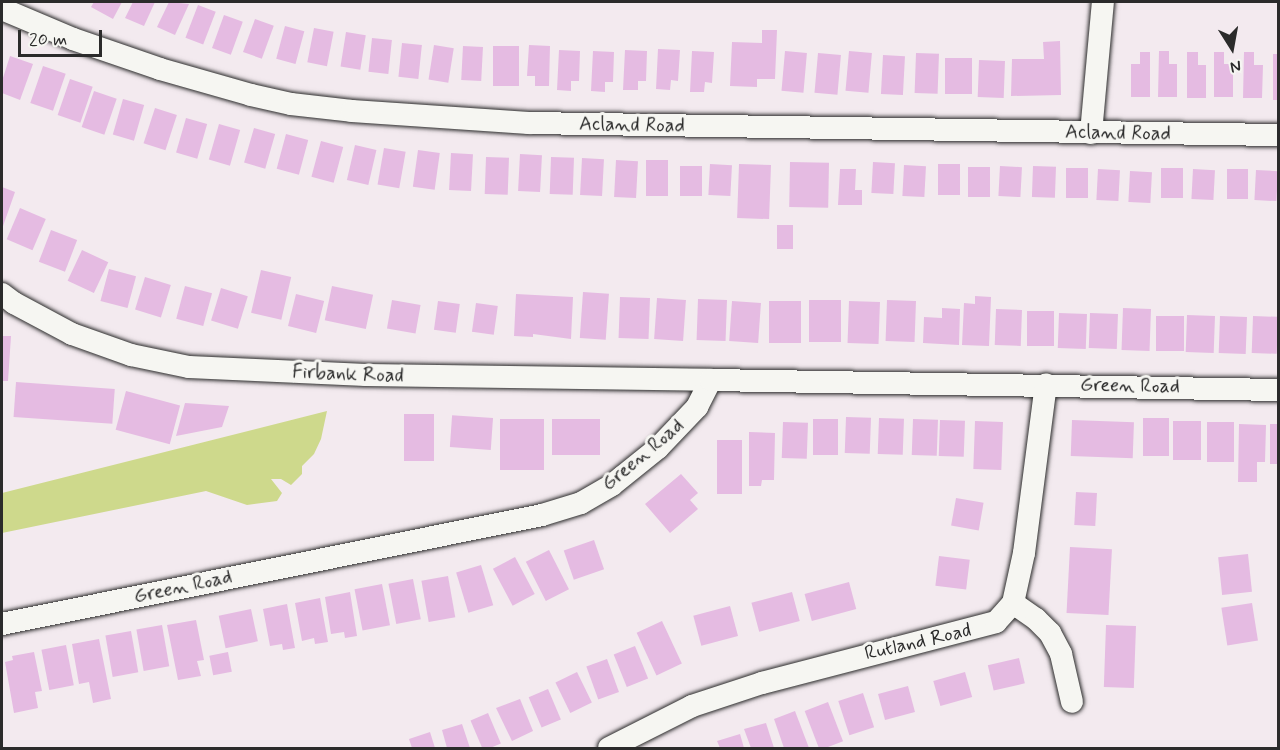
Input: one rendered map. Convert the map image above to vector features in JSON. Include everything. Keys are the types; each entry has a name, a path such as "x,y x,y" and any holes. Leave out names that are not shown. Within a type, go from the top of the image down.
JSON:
{"street":[{"path":"1090,133 1103,2"},
{"name":"Acland Road","path":"2,9 73,39 160,69 291,104 529,123 1278,135"},
{"name":"Firbank Road","path":"2,294 14,303 72,334 131,355 189,367 366,375 711,380"},
{"name":"Green Road","path":"2,624 542,515 581,503 612,485 658,448 697,407 711,380 1046,384 1278,390"},
{"path":"1046,384 1024,553 1013,603 1036,619 1050,633 1061,654 1072,702"},
{"name":"Rutland Road","path":"609,748 692,706 851,658 996,622 1013,603"}],"green space":[{"path":"327,411 321,439 314,454 302,466 302,474 291,485 281,479 271,479 282,493 277,501 247,505 206,491 2,533 2,493"}],"building":[{"path":"94,2 122,2 113,19 91,7"},
{"path":"133,2 155,2 144,26 125,18"},
{"path":"169,2 189,4 175,35 157,27"},
{"path":"198,5 216,12 203,44 185,38"},
{"path":"224,15 243,22 231,55 212,48"},
{"path":"255,19 274,26 262,59 243,52"},
{"path":"285,26 304,31 296,64 276,59"},
{"path":"314,28 334,32 327,66 307,62"},
{"path":"762,30 777,30 775,79 757,79 757,87 730,86 732,42 762,43"},
{"path":"346,32 366,35 360,70 341,67"},
{"path":"372,38 392,40 388,74 368,72"},
{"path":"1060,41 1061,95 1011,96 1012,59 1044,59 1043,42"},
{"path":"402,43 422,45 418,79 398,77"},
{"path":"434,45 454,48 448,83 429,80"},
{"path":"529,45 550,46 549,86 535,86 535,76 527,76"},
{"path":"463,46 483,47 481,81 461,80"},
{"path":"493,46 519,46 519,86 493,86"},
{"path":"658,49 680,50 678,81 671,80 670,90 656,89"},
{"path":"559,50 580,51 579,81 571,81 571,91 557,90"},
{"path":"625,50 647,51 646,81 638,81 638,90 623,90"},
{"path":"593,51 614,52 613,82 605,82 605,92 591,91"},
{"path":"692,51 714,52 712,83 705,82 704,92 690,92"},
{"path":"785,51 807,53 803,93 782,91"},
{"path":"849,51 872,53 868,93 846,91"},
{"path":"1159,51 1169,51 1169,64 1177,64 1177,97 1158,97"},
{"path":"1140,52 1150,52 1150,97 1131,97 1131,64 1140,64"},
{"path":"1187,52 1198,52 1198,65 1206,65 1206,98 1187,98"},
{"path":"1214,52 1224,52 1224,64 1233,64 1233,97 1214,97"},
{"path":"1244,52 1254,52 1254,65 1263,65 1262,98 1243,98"},
{"path":"818,53 841,55 837,95 815,93"},
{"path":"916,53 939,54 938,94 915,93"},
{"path":"1273,54 1278,54 1278,100 1273,100"},
{"path":"883,55 905,56 903,95 881,94"},
{"path":"10,56 33,64 20,100 2,93 2,81"},
{"path":"945,58 972,58 972,94 945,94"},
{"path":"979,60 1005,61 1004,98 978,97"},
{"path":"43,66 66,74 53,111 30,103"},
{"path":"70,79 93,87 80,123 58,115"},
{"path":"94,91 117,99 104,135 82,127"},
{"path":"123,99 144,105 134,141 113,135"},
{"path":"155,108 177,115 165,150 144,143"},
{"path":"186,118 207,124 197,159 176,153"},
{"path":"219,124 240,130 230,166 209,160"},
{"path":"254,128 275,134 265,169 244,163"},
{"path":"286,134 308,140 299,175 277,169"},
{"path":"321,141 343,147 334,183 311,177"},
{"path":"355,145 376,150 368,185 347,180"},
{"path":"384,148 406,152 399,188 378,184"},
{"path":"418,150 440,153 435,190 413,187"},
{"path":"451,153 473,154 471,191 449,190"},
{"path":"520,154 542,155 540,192 518,191"},
{"path":"486,157 509,158 508,195 485,194"},
{"path":"551,157 574,158 573,195 550,194"},
{"path":"582,158 604,159 602,196 580,195"},
{"path":"616,160 638,161 636,198 614,197"},
{"path":"646,160 668,160 668,196 646,196"},
{"path":"790,162 829,163 828,208 789,207"},
{"path":"873,162 895,163 893,194 871,193"},
{"path":"710,164 732,165 730,196 708,195"},
{"path":"739,164 771,165 769,219 737,218"},
{"path":"938,164 960,164 960,195 938,195"},
{"path":"904,165 926,166 924,197 902,196"},
{"path":"680,166 702,166 702,196 680,196"},
{"path":"1000,166 1022,167 1020,197 998,196"},
{"path":"1033,166 1056,167 1055,198 1032,197"},
{"path":"968,167 990,167 990,197 968,197"},
{"path":"1066,168 1088,168 1088,198 1066,198"},
{"path":"1161,168 1183,168 1183,198 1161,198"},
{"path":"840,169 856,169 855,190 862,190 862,205 838,205"},
{"path":"1098,169 1120,170 1118,201 1096,200"},
{"path":"1193,169 1215,170 1213,200 1191,199"},
{"path":"1227,169 1248,169 1248,199 1227,199"},
{"path":"1256,170 1278,171 1276,201 1254,200"},
{"path":"1130,171 1152,172 1150,203 1128,202"},
{"path":"2,187 15,192 2,229"},
{"path":"20,208 46,219 32,250 7,239"},
{"path":"777,225 793,225 793,249 777,249"},
{"path":"51,230 77,240 65,272 39,262"},
{"path":"82,250 108,262 94,293 68,281"},
{"path":"109,269 136,276 128,308 100,301"},
{"path":"261,270 291,277 281,320 251,313"},
{"path":"145,277 171,285 161,317 135,310"},
{"path":"185,286 212,293 203,326 176,319"},
{"path":"332,286 373,295 366,329 325,320"},
{"path":"221,288 248,296 238,329 211,321"},
{"path":"583,292 609,294 606,340 580,338"},
{"path":"296,294 324,301 316,333 288,326"},
{"path":"516,294 573,297 571,339 533,334 533,337 514,336"},
{"path":"975,296 991,297 989,346 962,345 964,303 975,304"},
{"path":"620,297 650,298 649,339 619,338"},
{"path":"657,298 686,300 683,341 654,339"},
{"path":"698,299 727,300 726,341 697,340"},
{"path":"392,300 421,305 416,334 387,329"},
{"path":"809,300 841,300 841,342 809,342"},
{"path":"887,300 916,301 915,342 886,341"},
{"path":"438,301 460,304 456,333 434,330"},
{"path":"732,301 761,303 758,343 729,341"},
{"path":"769,301 801,301 801,343 769,343"},
{"path":"849,301 880,302 879,344 848,343"},
{"path":"476,303 498,306 494,335 472,332"},
{"path":"942,308 960,309 959,345 923,343 924,317 942,318"},
{"path":"1123,308 1151,309 1150,351 1122,350"},
{"path":"996,309 1022,310 1021,346 995,345"},
{"path":"1027,311 1054,311 1054,346 1027,346"},
{"path":"1059,313 1087,314 1086,349 1058,348"},
{"path":"1090,313 1118,314 1117,349 1089,348"},
{"path":"1187,315 1215,316 1214,353 1186,352"},
{"path":"1156,316 1184,316 1184,351 1156,351"},
{"path":"1220,316 1247,317 1246,354 1219,353"},
{"path":"1253,316 1278,317 1277,354 1252,353"},
{"path":"2,336 11,336 8,381 2,381"},
{"path":"16,382 115,389 112,424 14,417"},
{"path":"126,391 180,405 170,444 116,430"},
{"path":"185,403 229,406 222,427 176,436"},
{"path":"404,414 434,414 434,461 404,461"},
{"path":"452,415 493,418 491,450 450,447"},
{"path":"846,417 871,418 870,454 845,453"},
{"path":"879,418 904,419 903,455 878,454"},
{"path":"1143,418 1169,418 1169,456 1143,456"},
{"path":"500,419 544,419 544,470 500,470"},
{"path":"552,419 600,419 600,455 552,455"},
{"path":"813,419 838,419 838,455 813,455"},
{"path":"913,419 938,420 937,456 912,455"},
{"path":"940,420 965,421 964,457 939,456"},
{"path":"1072,420 1134,422 1133,458 1071,456"},
{"path":"975,421 1003,422 1001,470 973,469"},
{"path":"1173,421 1201,421 1201,460 1173,460"},
{"path":"783,422 808,423 807,459 782,458"},
{"path":"1207,422 1234,422 1234,462 1207,462"},
{"path":"1239,424 1266,425 1265,462 1257,462 1257,482 1238,482"},
{"path":"1270,424 1278,424 1278,464 1270,464"},
{"path":"749,432 775,433 774,480 762,480 761,486 749,486"},
{"path":"717,440 742,440 742,494 717,494"},
{"path":"681,474 698,493 690,500 698,509 670,533 645,504"},
{"path":"1076,492 1097,493 1095,526 1074,525"},
{"path":"956,498 984,503 979,530 951,526"},
{"path":"594,540 604,569 574,580 564,550"},
{"path":"1070,547 1112,549 1108,615 1067,613"},
{"path":"549,550 569,589 546,601 526,562"},
{"path":"1248,554 1252,592 1222,595 1218,557"},
{"path":"939,556 970,560 966,590 935,586"},
{"path":"515,557 535,594 513,606 493,569"},
{"path":"481,565 493,605 468,613 456,573"},
{"path":"448,576 455,617 429,622 421,581"},
{"path":"413,579 421,619 396,624 388,584"},
{"path":"849,582 856,609 812,621 805,594"},
{"path":"382,584 390,625 363,631 355,589"},
{"path":"350,592 357,636 345,638 344,632 331,634 325,597"},
{"path":"792,592 800,621 759,632 751,603"},
{"path":"320,598 328,642 315,644 314,638 302,641 295,603"},
{"path":"1252,603 1258,641 1227,645 1221,608"},
{"path":"287,604 295,648 283,650 282,644 270,646 263,609"},
{"path":"730,606 738,636 701,646 693,616"},
{"path":"251,609 258,641 226,648 219,616"},
{"path":"196,620 204,660 197,661 201,676 178,680 167,625"},
{"path":"662,621 682,664 656,675 637,633"},
{"path":"162,625 169,666 144,671 136,630"},
{"path":"1106,625 1136,626 1134,688 1104,687"},
{"path":"131,631 138,672 113,677 105,636"},
{"path":"99,639 111,699 93,703 89,682 79,684 72,644"},
{"path":"66,645 74,685 49,690 41,650"},
{"path":"635,646 648,678 627,687 614,655"},
{"path":"34,652 42,691 35,692 38,708 14,713 5,662 13,660 12,656"},
{"path":"228,652 232,672 213,675 209,656"},
{"path":"1019,658 1025,683 994,691 988,665"},
{"path":"607,659 619,692 598,699 586,667"},
{"path":"577,672 592,703 570,713 555,683"},
{"path":"965,672 972,697 940,706 933,681"},
{"path":"908,686 915,712 885,720 878,694"},
{"path":"548,689 561,719 542,728 529,697"},
{"path":"863,693 874,727 849,735 838,701"},
{"path":"520,699 533,731 512,741 496,708"},
{"path":"828,702 843,741 819,748 805,711"},
{"path":"795,711 809,748 784,748 774,719"},
{"path":"488,713 501,743 490,748 482,748 471,720"},
{"path":"766,723 774,748 751,748 744,729"},
{"path":"462,724 470,748 447,748 442,730"},
{"path":"430,732 435,748 412,748 409,739"},
{"path":"740,734 744,748 720,748 717,741"}]}
